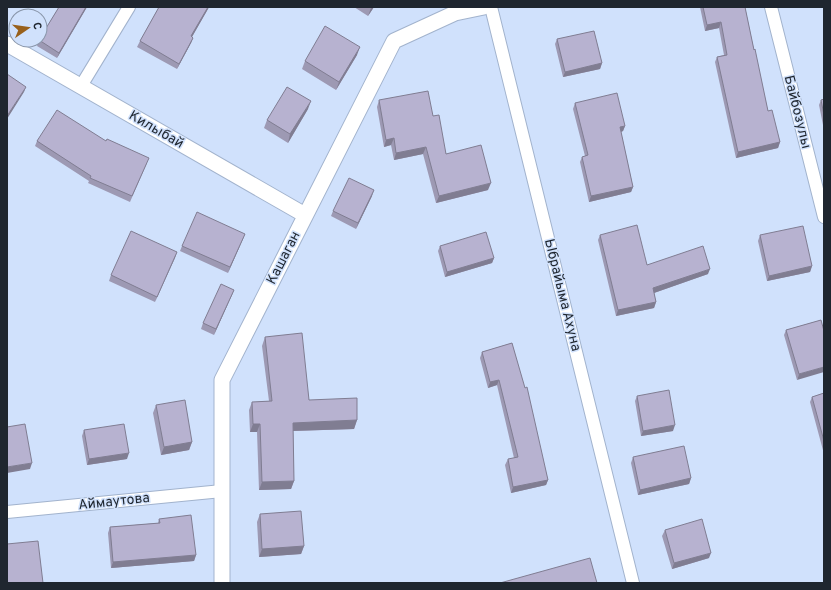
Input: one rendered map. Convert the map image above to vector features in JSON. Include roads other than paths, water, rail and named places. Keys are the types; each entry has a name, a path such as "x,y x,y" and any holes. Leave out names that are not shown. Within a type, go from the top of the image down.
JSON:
{"street":[{"path":"81,86 129,7"},
{"name":"Кашаган","path":"222,583 222,380 394,41 455,13 484,7"},
{"name":"Ыбрайыма Ахуна","path":"492,7 633,583"},
{"name":"Байбозулы","path":"771,7 824,218"},
{"name":"Килыбай","path":"7,44 305,215"},
{"name":"Аймаутова","path":"7,512 222,491"}]}
